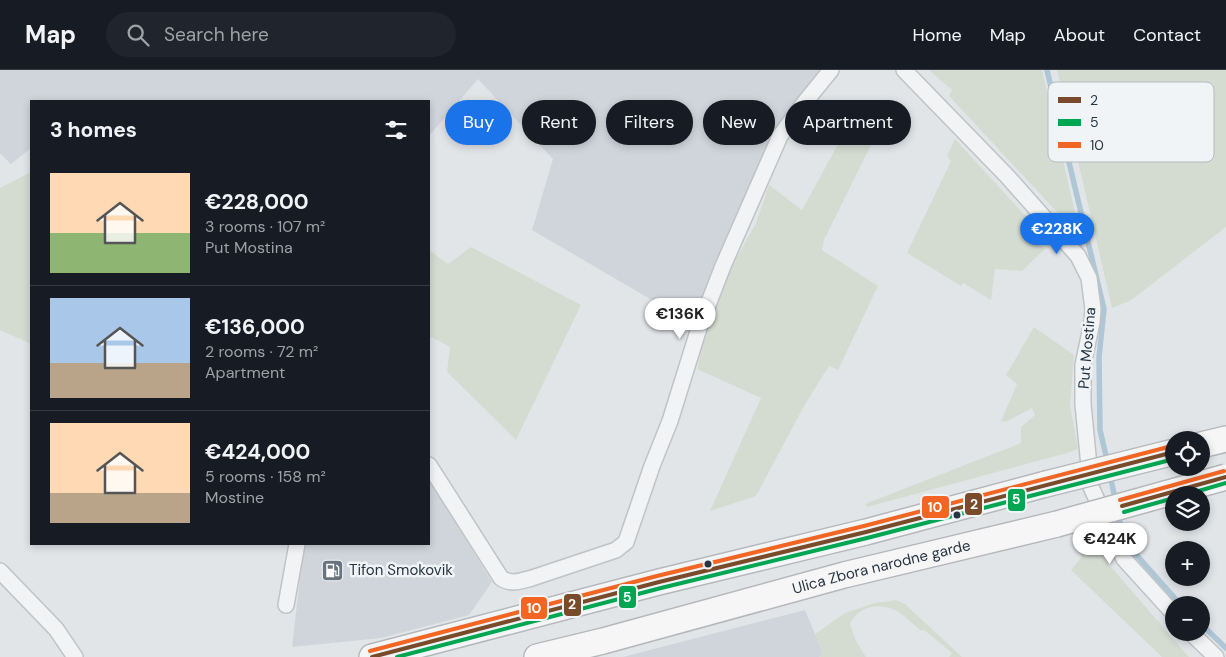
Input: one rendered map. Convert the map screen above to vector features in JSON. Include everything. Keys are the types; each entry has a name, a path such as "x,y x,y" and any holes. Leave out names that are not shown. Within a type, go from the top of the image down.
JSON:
{"highway":[{"path":"1210,443 1226,439"},
{"path":"372,657 659,582 866,532 1165,454"},
{"name":"Ulica Zbora narodne garde","path":"537,657 603,641 844,575 1057,524 1226,477"}],"street":[{"path":"430,467 501,578 506,581 511,582 532,578 616,550 626,542 652,466 670,421 699,328 723,266 780,136 831,70"},
{"name":"Put Mostina","path":"904,70 1007,176 1078,256 1089,278 1093,309 1083,365 1083,404 1091,487 1124,559 1165,604"},
{"path":"286,605 297,545"},
{"path":"0,571 56,629 75,657"},
{"path":"1199,641 1216,657"}],"shaded area":[{"path":"0,70 821,70 799,100 785,100 785,119 775,133 775,100 703,100 703,145 770,145 693,324 532,230 553,159 540,145 596,145 596,100 522,100 522,126 512,115 512,100 498,100 478,79 460,100 445,100 445,117 430,135 430,100 30,100 30,149 11,164 0,153"},
{"path":"929,70 1042,70 1048,96 1048,162 1063,162 1081,238 949,96 952,90"},
{"path":"1057,70 1226,70 1226,227 1130,301 1112,308 1078,162 1214,162 1214,82 1060,82"},
{"path":"955,139 1031,222 1032,240 1045,249 1022,271 995,269 991,300 963,283 961,286 907,253 951,161 947,156"},
{"path":"838,145 871,145 824,240 822,250 878,286 838,370 829,366 804,406 756,496 710,511 761,398 697,369 706,332 730,270 756,223 769,185 802,210"},
{"path":"30,173 30,344 0,330 0,188"},
{"path":"471,247 581,305 516,440 447,372 450,347 430,337 430,251 448,264"},
{"path":"1034,327 1074,355 1070,406 1078,449 867,507 865,504 1021,443 1021,427 1035,415 1032,408 1006,422 1001,421 1017,384 1006,375"},
{"path":"430,482 492,582 469,615 381,638 292,647 304,545 430,545"},
{"path":"1095,539 1105,560 1165,629 1165,641 1175,641 1189,657 1162,657 1071,570 1081,558 1080,543"},
{"path":"896,600 905,604 962,657 949,657 952,653 924,630 921,631 893,609 879,606 865,609 850,624 856,641 866,657 819,657 823,653 815,634 845,613 875,603"},
{"path":"805,610 823,653 819,657 623,657"}],"waterway":[{"path":"1047,70 1050,82"},
{"path":"1069,162 1104,309 1099,357 1100,430 1108,464"},
{"path":"1110,475 1116,503"},
{"path":"1118,514 1124,541 1173,596"},
{"path":"1210,633 1226,648"}],"transit line":[{"name":"10","path":"370,651 657,576 864,526 1165,448"},
{"name":"2","path":"372,657 659,582 866,532 1165,454"},
{"name":"5","path":"397,657 661,588 867,538 1165,461"},
{"name":"10","path":"1120,500 1224,471"},
{"name":"2","path":"1122,506 1226,477"},
{"name":"5","path":"1210,488 1226,483"},
{"name":"5","path":"1124,512 1165,501"}],"place":[{"name":"Tifon Smokovik","path":"333,570"}]}
